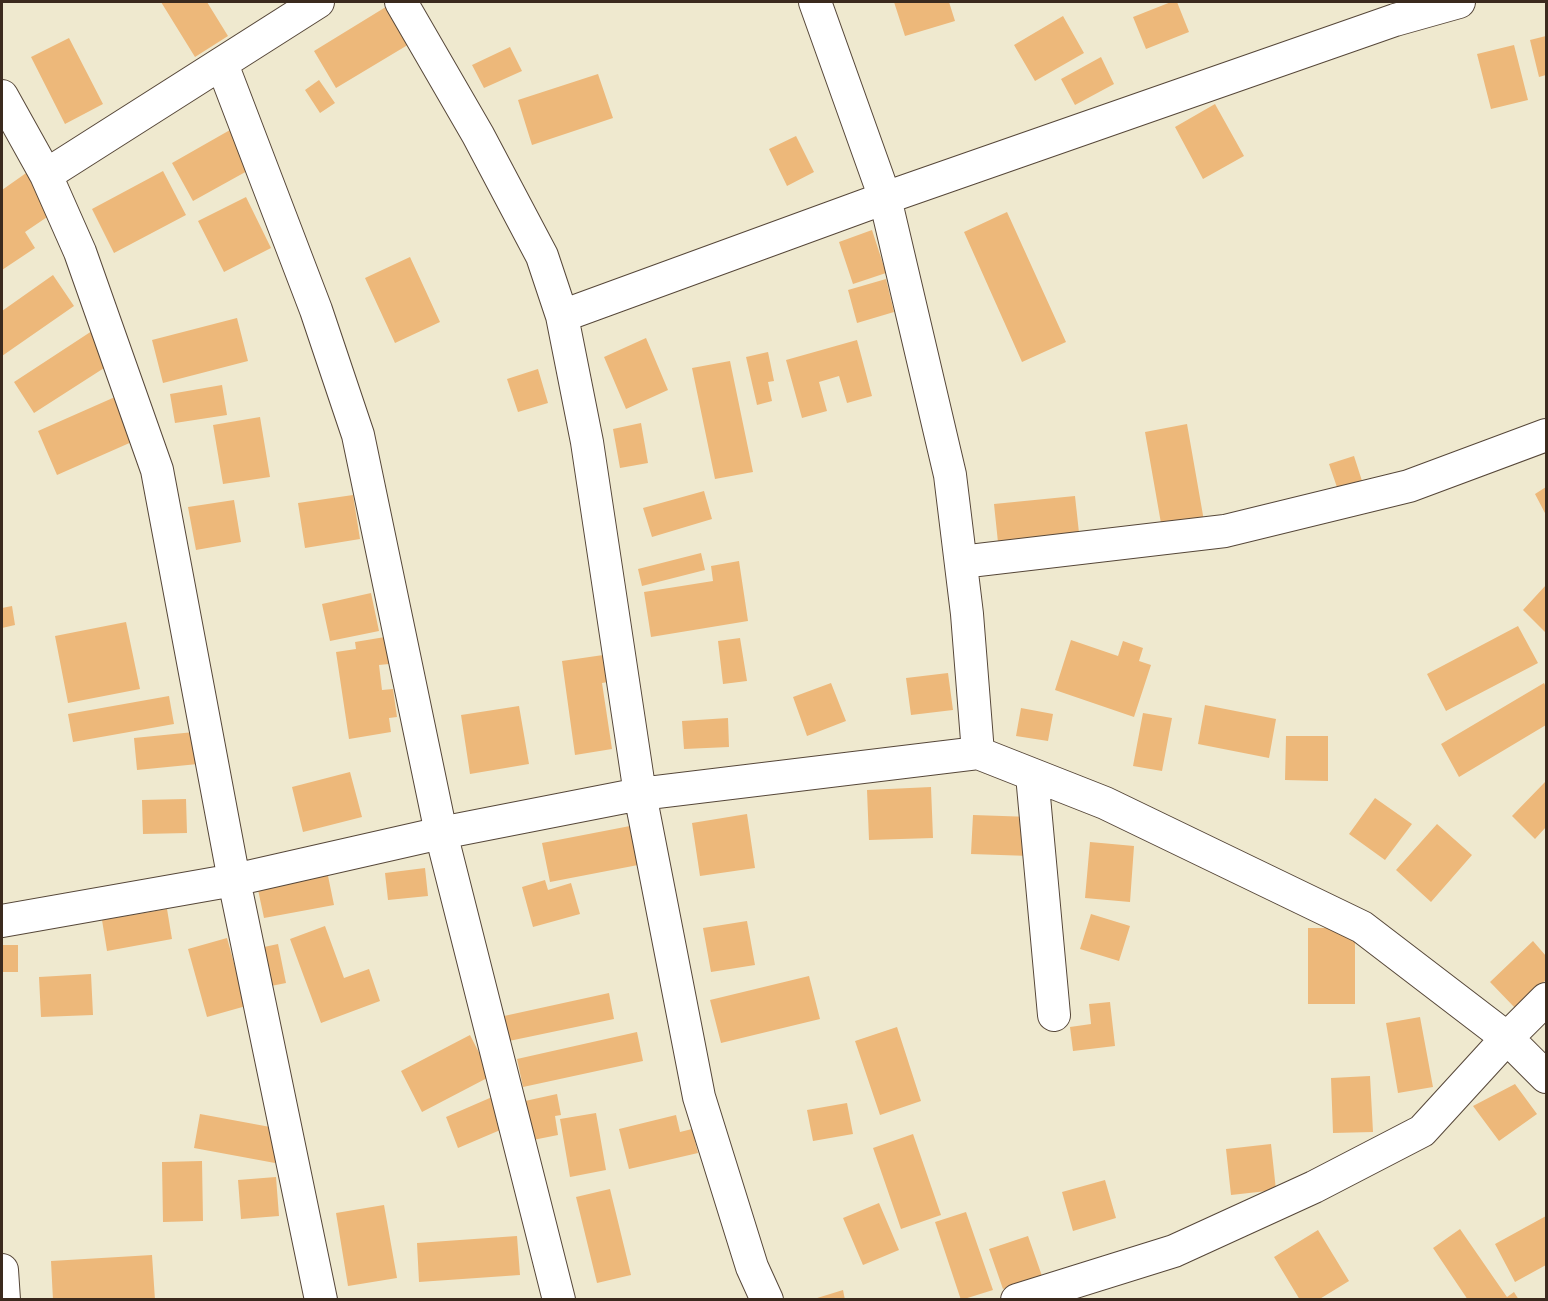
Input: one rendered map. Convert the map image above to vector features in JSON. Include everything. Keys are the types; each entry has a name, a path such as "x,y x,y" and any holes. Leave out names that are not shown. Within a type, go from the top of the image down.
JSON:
{"street":[{"path":"46,175 318,2"},
{"path":"401,2 478,135 542,256 562,316 586,442 640,794 699,1097 752,1267 766,1299"},
{"path":"815,2 885,198 950,475 961,562 978,753"},
{"path":"562,316 885,198 1395,20 1459,2"},
{"path":"222,64 316,310 358,435 441,833 559,1299"},
{"path":"2,96 46,175 80,252 158,470 234,880 321,1299"},
{"path":"961,562 1225,531 1409,486 1546,435"},
{"path":"2,921 234,880 441,833 640,794 978,753 1105,803 1362,927 1507,1038 1546,1077"},
{"path":"1032,775 1054,1015"},
{"path":"1017,1299 1174,1251 1314,1187 1422,1131 1546,999"},
{"path":"2,1270 4,1299"}],"building":[{"path":"161,2 207,2 228,36 195,57"},
{"path":"894,2 949,2 955,21 905,36"},
{"path":"1171,2 1177,2 1189,32 1146,49 1133,17"},
{"path":"389,5 411,43 336,88 314,51"},
{"path":"1063,16 1084,53 1035,81 1014,45"},
{"path":"1546,36 1546,75 1539,77 1530,40"},
{"path":"69,38 103,104 65,124 31,57"},
{"path":"1514,45 1528,100 1491,109 1477,54"},
{"path":"510,47 522,71 484,88 472,65"},
{"path":"1101,57 1114,84 1075,105 1061,79"},
{"path":"598,74 613,118 532,145 518,100"},
{"path":"319,80 335,103 320,113 305,90"},
{"path":"1215,104 1244,156 1203,179 1175,127"},
{"path":"237,126 258,165 193,201 172,163"},
{"path":"796,136 814,172 787,186 769,149"},
{"path":"29,171 56,211 25,232 35,248 2,270 2,190"},
{"path":"163,171 186,215 114,253 92,209"},
{"path":"246,197 271,248 224,272 198,221"},
{"path":"1007,212 1066,342 1022,362 964,232"},
{"path":"872,230 886,273 853,284 839,242"},
{"path":"410,257 440,322 395,343 365,278"},
{"path":"53,275 74,306 2,356 2,311"},
{"path":"886,279 894,312 857,323 848,290"},
{"path":"237,318 248,361 163,383 152,340"},
{"path":"95,329 115,361 34,413 14,382"},
{"path":"646,338 668,390 626,409 604,357"},
{"path":"857,340 872,396 847,403 839,376 819,382 827,411 802,418 786,360"},
{"path":"768,352 774,381 768,382 772,401 757,405 746,357"},
{"path":"730,361 753,472 715,479 692,368"},
{"path":"538,369 548,403 518,412 507,379"},
{"path":"222,385 227,415 175,423 170,394"},
{"path":"115,397 134,441 57,475 38,431"},
{"path":"260,417 270,477 223,484 213,425"},
{"path":"641,423 648,463 620,468 613,429"},
{"path":"1187,424 1204,521 1162,529 1145,432"},
{"path":"1354,456 1363,484 1339,493 1329,464"},
{"path":"1546,487 1546,515 1535,494"},
{"path":"704,491 712,519 652,537 643,508"},
{"path":"353,495 360,539 305,548 298,503"},
{"path":"1075,496 1080,542 999,552 994,504"},
{"path":"234,500 241,542 196,550 188,507"},
{"path":"701,553 705,570 642,586 638,569"},
{"path":"739,561 748,621 651,637 644,592 713,581 711,566"},
{"path":"1546,585 1546,633 1523,610"},
{"path":"371,593 379,631 330,641 322,604"},
{"path":"12,606 15,625 2,628 2,608"},
{"path":"126,622 140,689 68,703 55,636"},
{"path":"1518,626 1538,663 1446,711 1427,674"},
{"path":"385,637 389,664 379,665 382,690 393,689 397,717 389,718 391,732 349,739 336,652 356,649 355,642"},
{"path":"740,638 747,681 723,684 718,641"},
{"path":"1071,640 1118,656 1123,641 1143,648 1139,661 1151,665 1134,717 1055,690"},
{"path":"610,654 614,681 602,683 612,749 575,755 562,661"},
{"path":"948,673 953,710 911,715 906,678"},
{"path":"831,683 846,721 807,736 793,697"},
{"path":"1544,683 1546,687 1546,725 1459,777 1441,744"},
{"path":"169,696 174,724 73,742 68,714"},
{"path":"1205,705 1276,719 1269,758 1198,744"},
{"path":"519,706 529,764 470,774 461,715"},
{"path":"1021,708 1053,714 1048,741 1016,736"},
{"path":"1143,713 1172,718 1162,771 1133,766"},
{"path":"728,718 729,747 684,749 682,721"},
{"path":"194,732 198,764 137,770 134,738"},
{"path":"1286,736 1328,736 1328,781 1285,780"},
{"path":"350,772 362,817 303,832 292,787"},
{"path":"1545,782 1546,827 1535,839 1512,816"},
{"path":"931,787 933,838 869,840 867,790"},
{"path":"1375,798 1412,824 1385,860 1349,834"},
{"path":"186,799 187,833 143,834 142,800"},
{"path":"747,814 755,868 700,876 692,823"},
{"path":"973,815 1032,817 1030,856 971,854"},
{"path":"1437,824 1472,855 1431,902 1396,870"},
{"path":"630,826 638,865 550,882 542,843"},
{"path":"1090,842 1134,846 1130,902 1085,898"},
{"path":"425,868 428,896 388,900 385,873"},
{"path":"327,871 334,905 264,918 257,885"},
{"path":"545,880 548,890 571,883 580,914 533,927 522,887"},
{"path":"167,909 172,939 107,951 102,920"},
{"path":"1091,914 1130,926 1119,961 1080,949"},
{"path":"747,921 755,965 711,972 703,928"},
{"path":"325,926 344,978 369,969 380,1001 321,1023 290,939"},
{"path":"1308,928 1355,928 1355,1004 1308,1004"},
{"path":"227,938 246,1006 207,1017 188,949"},
{"path":"1533,941 1546,956 1546,980 1516,1009 1490,982"},
{"path":"278,944 286,983 271,986 264,947"},
{"path":"2,945 18,945 18,972 2,972"},
{"path":"91,974 93,1015 41,1017 39,977"},
{"path":"809,976 820,1019 721,1043 710,1000"},
{"path":"609,993 614,1019 509,1041 504,1016"},
{"path":"1110,1002 1115,1046 1073,1051 1070,1027 1091,1024 1089,1004"},
{"path":"1420,1017 1433,1087 1398,1093 1386,1023"},
{"path":"897,1027 921,1101 880,1115 855,1041"},
{"path":"637,1032 643,1061 523,1087 517,1059"},
{"path":"470,1035 491,1076 422,1112 401,1071"},
{"path":"1370,1076 1373,1132 1333,1133 1331,1078"},
{"path":"1515,1084 1537,1114 1499,1141 1473,1106"},
{"path":"499,1094 512,1125 458,1148 446,1117"},
{"path":"557,1094 561,1115 555,1116 558,1135 533,1140 525,1101"},
{"path":"847,1103 853,1134 813,1141 807,1110"},
{"path":"596,1113 606,1170 570,1177 560,1119"},
{"path":"200,1114 281,1129 275,1163 194,1148"},
{"path":"676,1115 680,1132 692,1129 698,1153 629,1169 619,1129"},
{"path":"913,1134 941,1215 901,1229 873,1148"},
{"path":"1271,1144 1276,1190 1231,1195 1226,1149"},
{"path":"202,1161 203,1221 163,1222 162,1162"},
{"path":"276,1177 279,1216 241,1219 238,1180"},
{"path":"1105,1180 1116,1218 1073,1231 1062,1192"},
{"path":"610,1189 631,1275 597,1283 576,1197"},
{"path":"879,1203 899,1250 863,1265 843,1218"},
{"path":"384,1205 397,1278 348,1286 336,1213"},
{"path":"966,1212 993,1290 961,1300 935,1222"},
{"path":"1546,1216 1546,1265 1515,1282 1495,1244"},
{"path":"1460,1229 1507,1297 1514,1292 1519,1300 1468,1300 1433,1248"},
{"path":"1318,1230 1349,1281 1318,1300 1300,1300 1274,1257"},
{"path":"517,1236 520,1275 419,1282 417,1243"},
{"path":"1028,1236 1042,1276 1003,1289 989,1249"},
{"path":"152,1255 155,1300 53,1300 51,1261"},
{"path":"843,1290 845,1300 814,1300 814,1299"}]}
